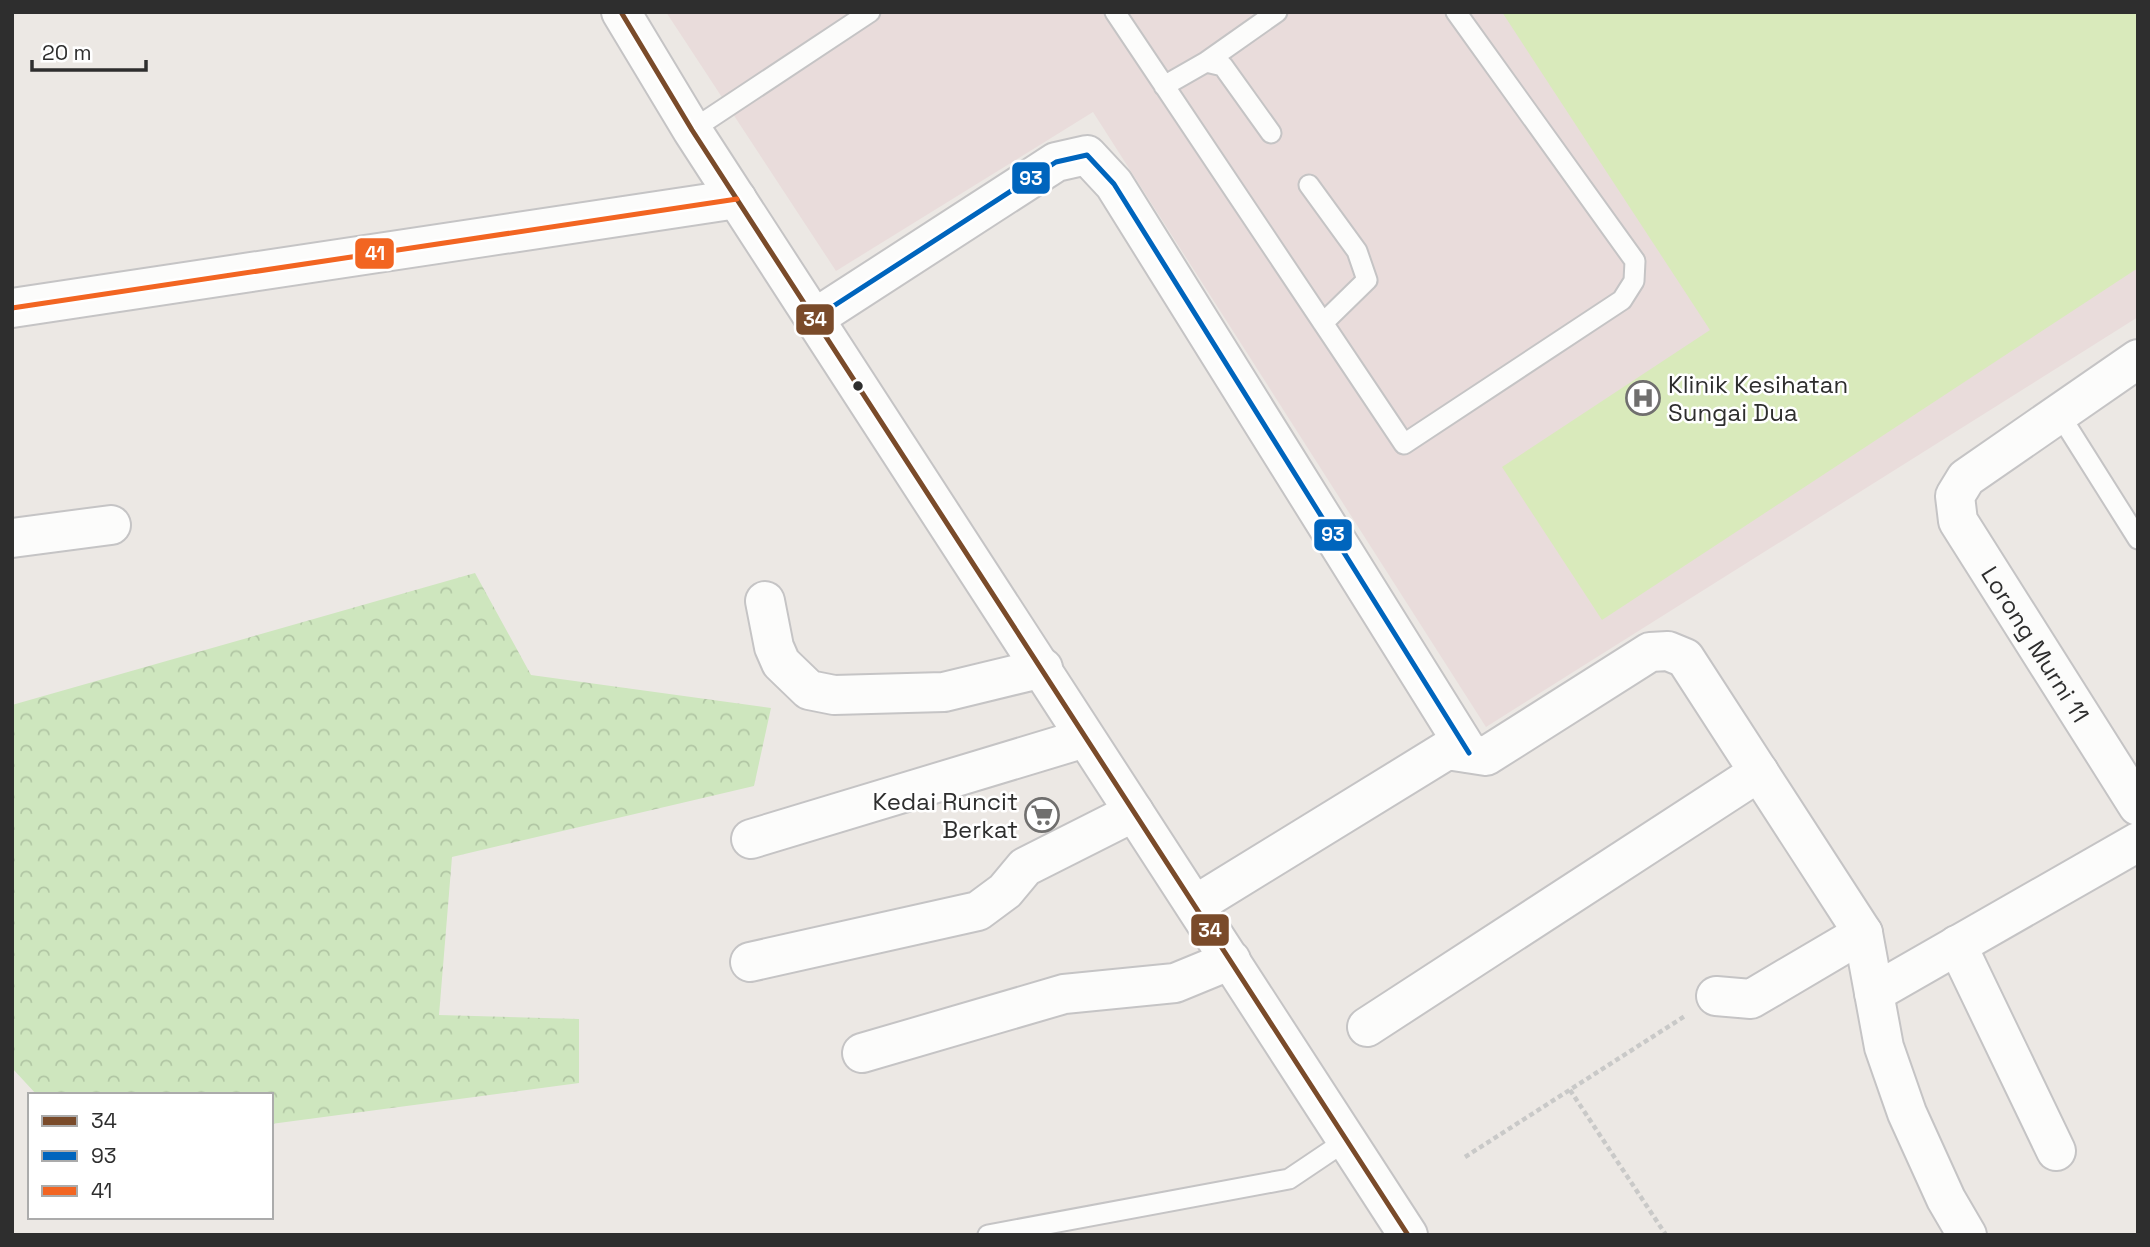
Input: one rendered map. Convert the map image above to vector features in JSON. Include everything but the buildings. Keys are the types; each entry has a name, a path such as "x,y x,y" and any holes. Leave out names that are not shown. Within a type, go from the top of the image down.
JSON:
{"street":[{"path":"621,12 692,130 1408,1235"},
{"path":"816,318 1056,162 1087,155 1114,184 1469,753"},
{"path":"12,308 737,199"},
{"path":"2057,412 2138,359"},
{"name":"Lorong Murni 11","path":"2057,412 1966,478 1955,496 1958,520 2138,806"},
{"path":"12,538 111,525"},
{"path":"765,601 781,663 809,690 834,695 944,692 1043,668"},
{"path":"1195,905 1447,750 1486,756 1650,652 1668,651 1685,658 1863,933 1884,1047 1907,1113 1946,1199 1967,1235"},
{"path":"751,839 1085,738"},
{"path":"1367,1027 1759,772"},
{"path":"750,962 978,911 1005,891 1026,867 1134,812"},
{"path":"1874,993 2138,842"},
{"path":"1716,996 1751,999 1863,933"},
{"path":"1957,945 2056,1151"},
{"path":"862,1053 1064,994 1175,983 1231,960"}],"lane":[{"path":"692,130 870,12"},
{"path":"1115,12 1404,444 1622,300 1634,281 1635,261 1456,12"},
{"path":"1164,86 1206,62 1278,12"},
{"path":"1206,62 1223,66 1271,133"},
{"path":"1309,185 1357,251 1367,280 1323,323"},
{"path":"2057,412 2138,539"},
{"path":"989,1235 1289,1179 1347,1140"}],"path":[{"path":"1465,1157 1716,996"},
{"path":"1570,1090 1666,1235"}],"shaded area":[{"name":"Klinik Kesihatan Sungai Dua","path":"666,12 2138,12 2138,317 1486,727 1093,112 836,271"}],"green space":[{"path":"1502,12 2138,12 2138,268 1602,620 1502,467 1710,330"},
{"path":"475,573 531,675 771,708 754,786 452,857 439,1015 579,1019 579,1083 273,1124 273,1093 35,1093 12,1068 12,705"}],"transit line":[{"name":"34","path":"621,12 692,130 1408,1235"},
{"name":"93","path":"815,318 1056,162 1087,155 1114,184 1469,753"},
{"name":"41","path":"12,308 737,199"}],"place":[{"name":"Klinik Kesihatan Sungai Dua","path":"1643,398"},
{"name":"Kedai Runcit Berkat","path":"1042,815"}]}
